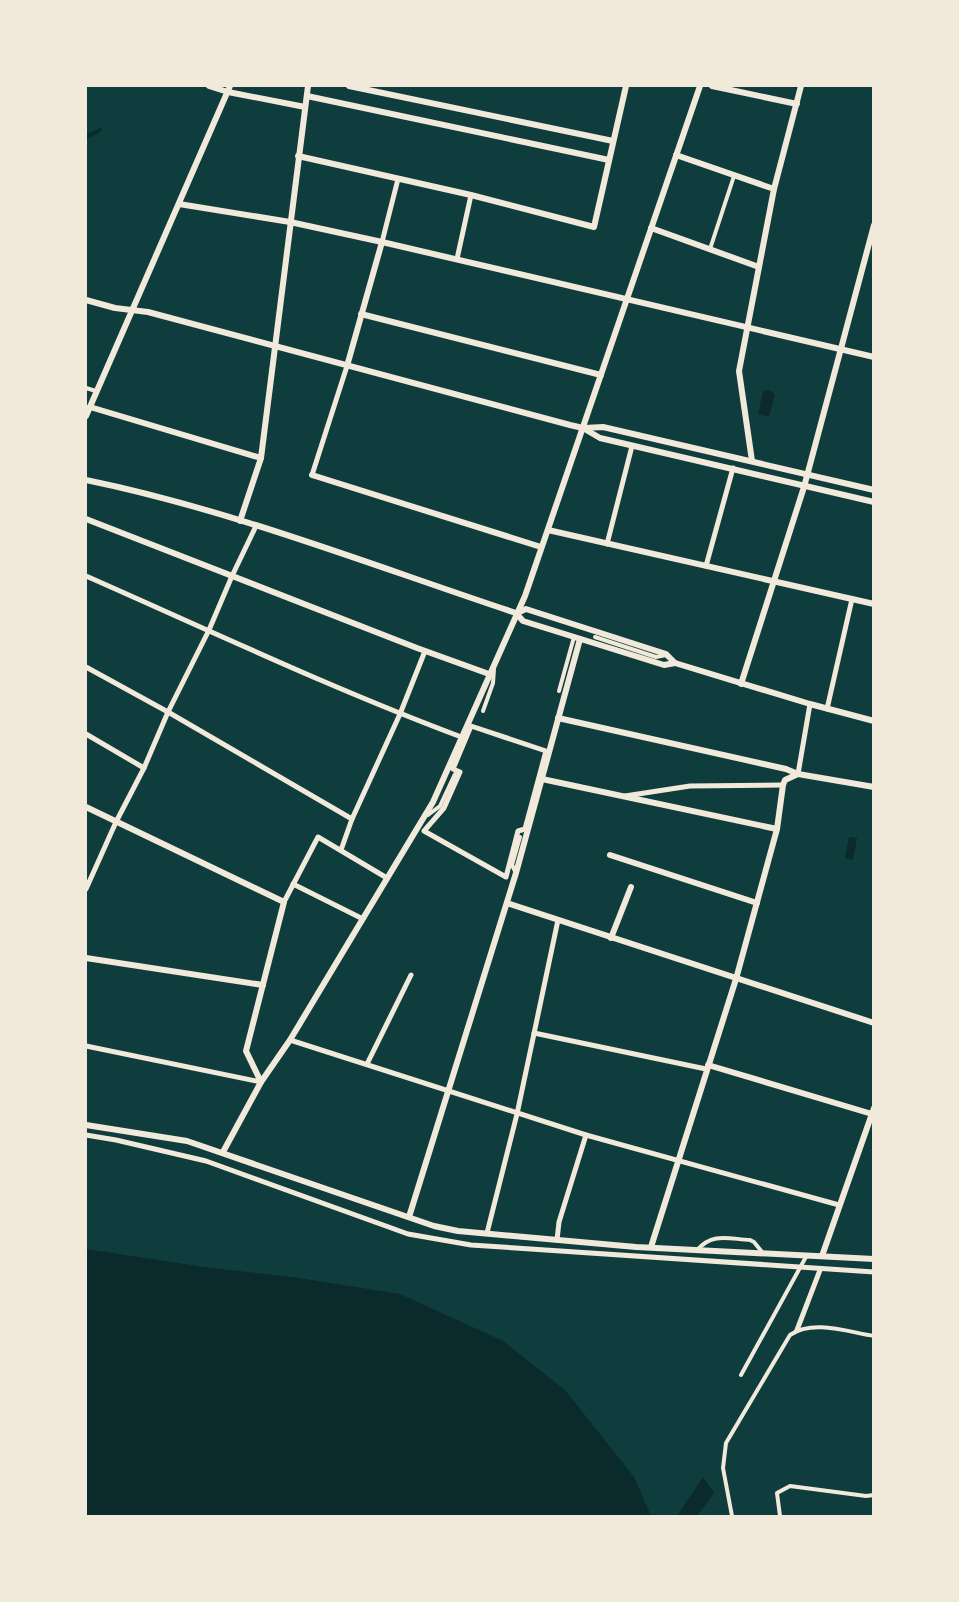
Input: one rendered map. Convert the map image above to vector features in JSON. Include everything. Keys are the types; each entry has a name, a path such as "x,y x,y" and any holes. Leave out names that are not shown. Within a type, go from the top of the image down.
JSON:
{"street":[{"path":"209,86 229,88 305,107"},
{"path":"240,520 261,458 308,86"},
{"path":"349,86 613,141"},
{"path":"298,156 471,195 594,227 626,86"},
{"path":"223,1152 261,1082 290,1040 424,818 463,738 525,596 700,86"},
{"path":"712,86 797,104"},
{"path":"752,461 739,371 774,189 801,86"},
{"path":"86,416 229,88"},
{"path":"307,96 609,160"},
{"path":"676,155 774,189"},
{"path":"398,179 347,366 312,475 541,547"},
{"path":"457,259 471,195"},
{"path":"179,204 290,222 382,242 873,357"},
{"path":"741,684 808,474 873,225"},
{"path":"651,228 759,267"},
{"path":"86,300 148,312 583,428 600,438 873,502"},
{"path":"361,314 601,375"},
{"path":"90,407 261,458"},
{"path":"583,428 603,427 873,490"},
{"path":"607,544 632,446"},
{"path":"706,566 733,468"},
{"path":"86,480 122,487 240,520 516,613 523,621 664,665 675,663"},
{"path":"86,519 489,674"},
{"path":"86,889 256,526"},
{"path":"548,530 873,604"},
{"path":"86,576 302,673 463,738"},
{"path":"827,709 852,599"},
{"path":"516,613 526,609 666,654 675,663 873,721"},
{"path":"409,1217 516,873 577,638"},
{"path":"341,850 352,819 400,714 425,651"},
{"path":"86,667 352,819"},
{"path":"798,774 810,704"},
{"path":"558,718 786,769 798,774 873,787"},
{"path":"471,726 546,751 525,829 518,831 506,877 424,831 444,808 460,772 453,770 463,738 471,726"},
{"path":"86,735 144,768"},
{"path":"651,1247 736,979 777,829 783,785 785,780 798,774"},
{"path":"542,779 777,829"},
{"path":"620,796 690,786 783,785"},
{"path":"86,807 285,902"},
{"path":"261,1082 246,1051 285,902 318,837 387,878"},
{"path":"610,855 757,903"},
{"path":"293,884 363,919"},
{"path":"611,938 631,887"},
{"path":"507,903 873,1023"},
{"path":"487,1233 517,1114 558,920"},
{"path":"86,958 263,985"},
{"path":"367,1064 411,975"},
{"path":"534,1034 707,1067 873,1111 822,1256"},
{"path":"290,1040 586,1135 839,1205"},
{"path":"86,1046 261,1082"},
{"path":"86,1125 188,1141 434,1226 458,1231 697,1250 873,1258"},
{"path":"557,1240 559,1222 586,1135"},
{"path":"86,1136 116,1140 206,1161 408,1234 471,1245 800,1269 873,1272"},
{"path":"797,1330 820,1270"}],"lane":[{"path":"710,250 734,176"},
{"path":"86,388 97,391"},
{"path":"595,637 656,657 666,654"},
{"path":"559,691 577,638"},
{"path":"483,711 493,682 495,662"},
{"path":"424,818 440,806 455,774"},
{"path":"516,873 512,866 520,837"},
{"path":"697,1250 704,1242 713,1238 750,1240 762,1253"},
{"path":"741,1375 807,1255"},
{"path":"732,1516 723,1468 726,1443 785,1342 797,1330 818,1327 873,1336"},
{"path":"780,1516 777,1493 790,1486 873,1495"}],"water":[{"path":"769,390 775,394 769,417 758,414 763,391"},
{"path":"849,837 857,838 853,860 845,858"},
{"path":"86,1249 400,1294 503,1341 565,1390 634,1477 651,1516 86,1516"},
{"path":"703,1477 714,1493 697,1516 677,1516"}],"waterway":[{"path":"86,137 100,130"}]}
